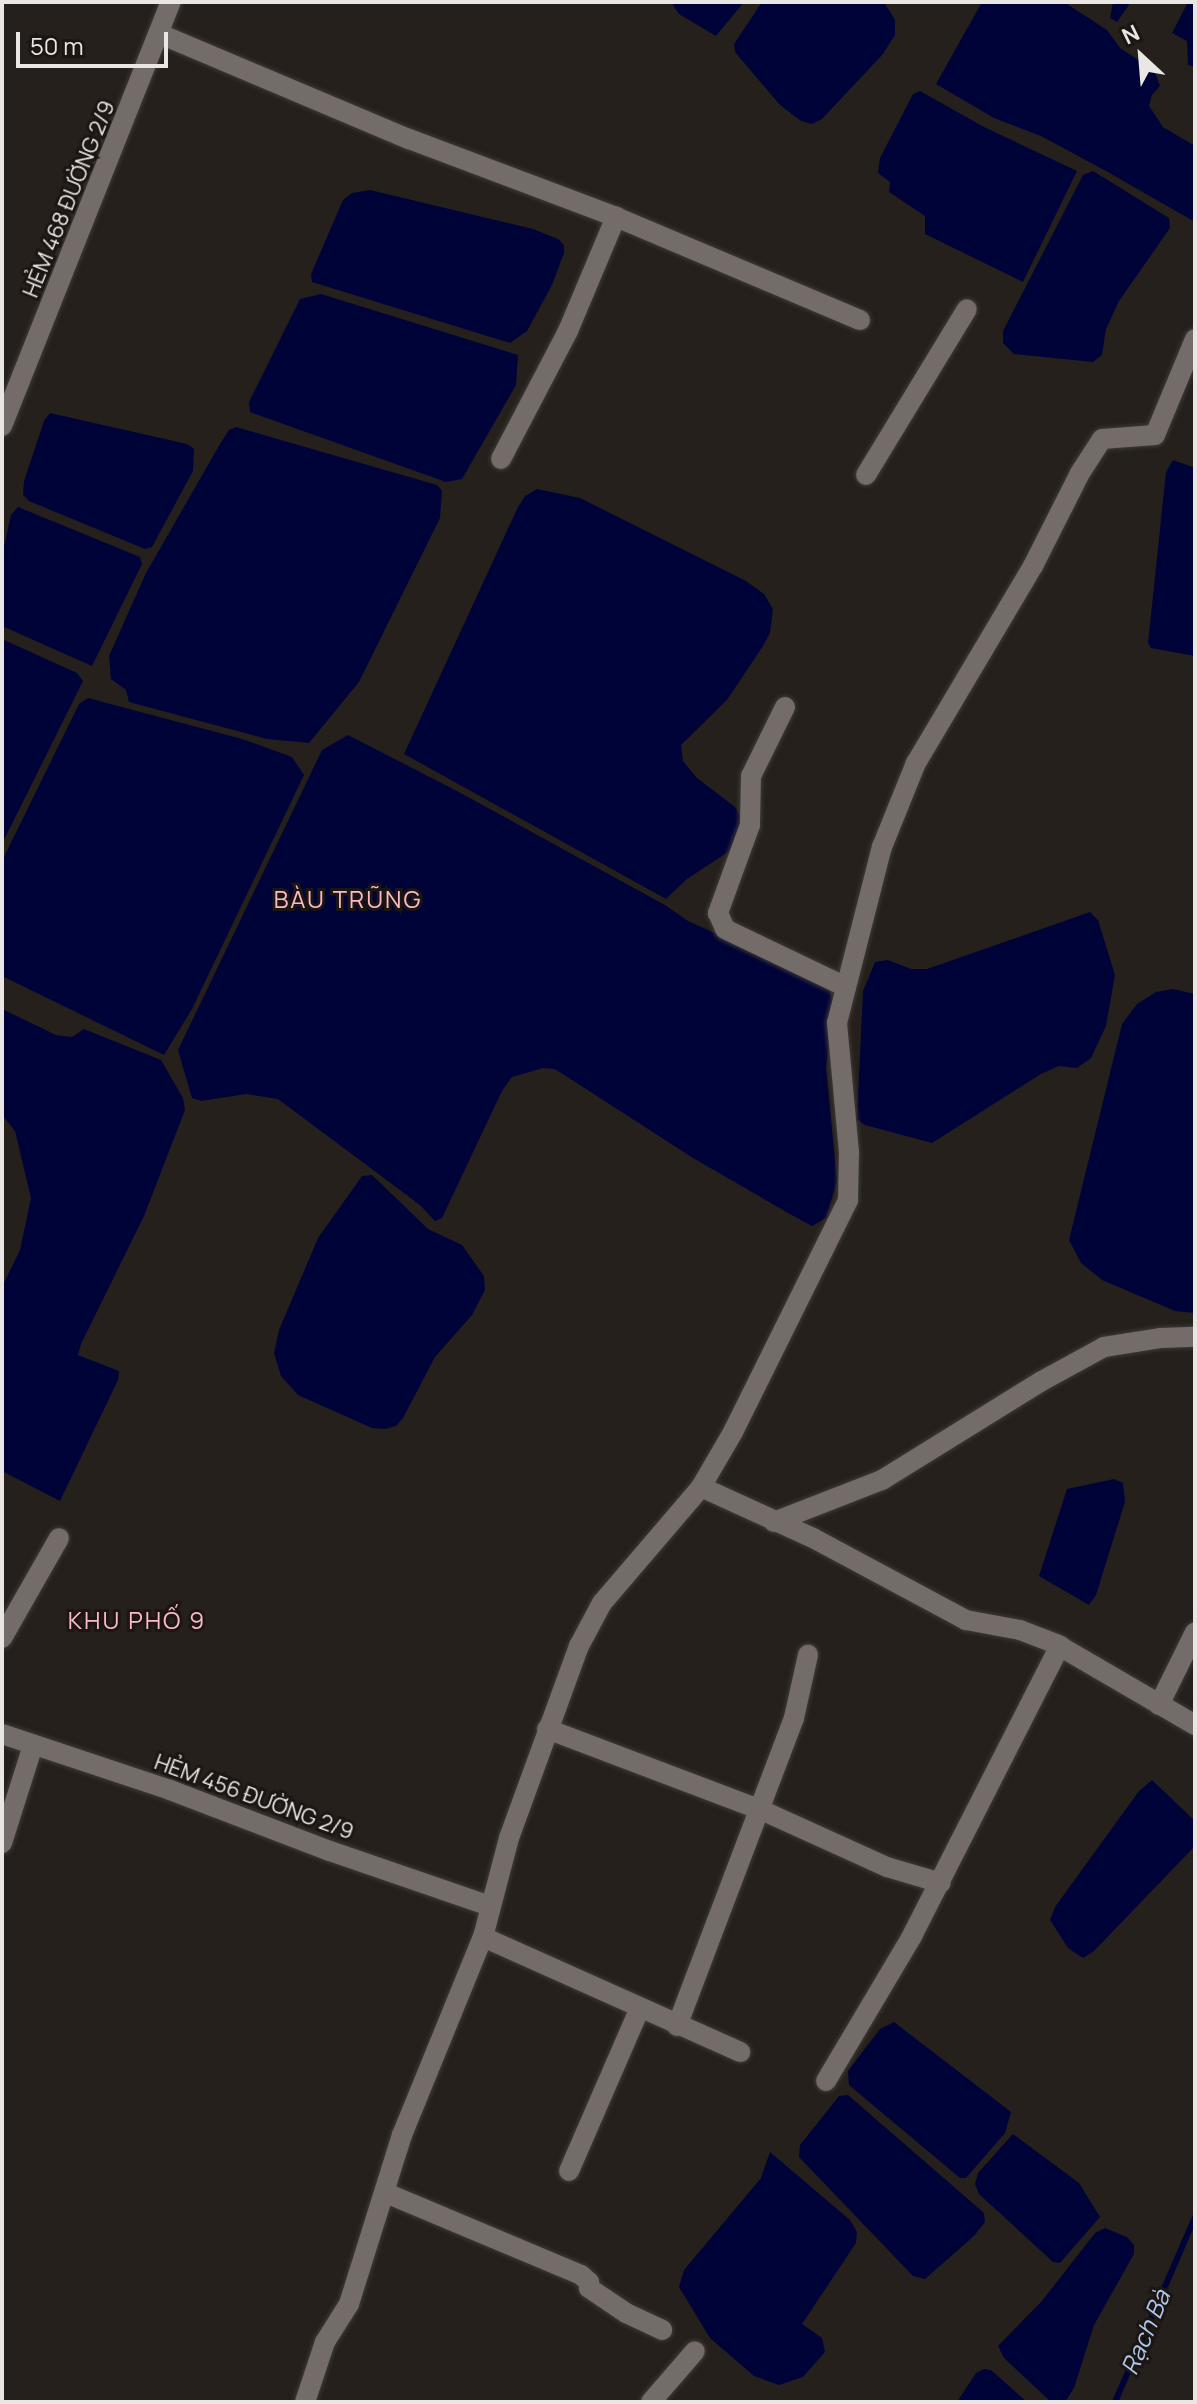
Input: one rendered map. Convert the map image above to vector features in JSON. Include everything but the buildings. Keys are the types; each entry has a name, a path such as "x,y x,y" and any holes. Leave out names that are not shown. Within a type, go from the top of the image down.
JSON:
{"street":[{"name":"HẺM 468 ĐƯỜNG 2/9","path":"2,426 171,2"},
{"path":"160,34 409,139 616,217 860,320"},
{"path":"501,459 568,331 616,217"},
{"path":"866,475 967,309"},
{"path":"305,2402 325,2342 349,2304 402,2135 483,1937 490,1906 547,1729 579,1646 602,1603 701,1487 733,1432 848,1200 849,1152 837,1023 882,847 916,763 1033,566 1080,473 1102,439 1155,435 1195,339"},
{"path":"785,707 751,776 750,825 718,913 725,929 846,987"},
{"path":"774,1522 882,1480 1040,1382 1104,1347 1161,1338 1195,1337"},
{"path":"701,1487 813,1538 966,1620 1020,1630 1060,1646 1195,1725"},
{"path":"2,1638 59,1538"},
{"path":"1159,1705 1195,1632"},
{"path":"826,2081 941,1883 1060,1646"},
{"path":"677,2026 794,1718 808,1655"},
{"path":"547,1729 759,1809 887,1867 941,1883"},
{"name":"HẺM 456 ĐƯỜNG 2/9","path":"2,1734 170,1790 330,1851 490,1906"},
{"path":"2,1843 33,1745"},
{"path":"483,1937 639,2010 740,2052"},
{"path":"569,2171 639,2010"},
{"path":"386,2193 581,2275 589,2282 589,2288 662,2330"},
{"path":"651,2402 695,2351"}],"shaded area":[{"path":"671,2 744,2 716,36 679,14"},
{"path":"762,2 884,2 895,20 895,35 883,54 822,119 812,124 801,121 780,105 735,52 734,44"},
{"path":"982,2 1064,2 1107,30 1120,48 1154,70 1160,86 1152,95 1149,106 1163,127 1195,146 1195,222 1041,136 994,118 936,84"},
{"path":"1113,2 1131,2 1117,22 1110,18"},
{"path":"1188,2 1195,2 1195,67 1188,65 1187,41 1172,33"},
{"path":"920,91 984,127 1077,171 1023,282 925,234 925,216 889,192 890,182 878,173 880,158 913,94"},
{"path":"1093,171 1169,218 1170,228 1119,301 1106,329 1102,355 1093,362 1014,354 1003,343 1003,331 1083,175"},
{"path":"370,190 533,229 558,239 564,245 564,253 552,285 527,331 510,343 312,282 311,274 343,200 352,193"},
{"path":"321,294 518,355 516,385 462,479 446,482 250,412 249,402 300,299"},
{"path":"50,413 187,444 194,449 193,471 152,547 145,549 29,501 23,495 24,481 44,421"},
{"path":"236,427 437,485 442,491 440,518 359,682 309,743 267,739 129,702 126,690 111,679 109,656 146,573 220,444 229,430"},
{"path":"1173,460 1195,468 1195,656 1151,648 1148,643 1166,472"},
{"path":"537,489 580,498 746,581 764,594 773,609 770,633 727,700 681,745 683,761 697,778 735,807 742,819 735,844 687,879 666,899 404,754 518,507 525,496"},
{"path":"18,507 140,557 142,564 92,666 2,626 2,555 11,515"},
{"path":"2,639 77,673 83,681 2,844"},
{"path":"88,698 242,739 292,757 304,775 192,1009 164,1055 2,976 2,861 79,704"},
{"path":"348,735 457,791 665,905 688,921 827,983 834,1006 826,1067 837,1181 826,1218 812,1226 788,1213 693,1158 555,1069 543,1068 512,1077 502,1091 442,1218 435,1221 420,1205 278,1099 246,1094 201,1101 192,1098 178,1050 322,750"},
{"path":"1090,912 1098,920 1115,975 1106,1026 1091,1058 1077,1068 1059,1066 1041,1074 932,1143 865,1125 857,1119 863,991 875,962 888,960 911,969 927,969"},
{"path":"1173,989 1195,994 1195,1313 1175,1311 1102,1280 1081,1263 1069,1240 1122,1024 1137,1004 1156,992"},
{"path":"2,1009 56,1035 72,1037 84,1029 161,1060 183,1098 185,1110 144,1216 81,1344 78,1355 119,1371 118,1380 60,1501 2,1471 2,1287 20,1250 31,1198 15,1131 2,1115"},
{"path":"372,1175 428,1229 462,1245 484,1276 485,1290 472,1315 435,1357 403,1418 396,1426 385,1429 372,1428 298,1395 281,1376 274,1353 279,1330 318,1238 362,1176"},
{"path":"1114,1479 1123,1483 1125,1502 1096,1595 1089,1605 1039,1576 1067,1489"},
{"path":"1152,1780 1195,1821 1195,1846 1094,1951 1083,1958 1068,1948 1050,1920 1055,1907 1139,1791"},
{"path":"894,2022 1011,2112 1005,2133 966,2178 960,2178 849,2085 848,2071 880,2029"},
{"path":"848,2095 984,2213 985,2222 974,2236 925,2279 913,2276 799,2157 800,2145 839,2096"},
{"path":"1013,2134 1079,2183 1100,2217 1060,2263 1053,2262 979,2194 975,2184 978,2173"},
{"path":"770,2152 850,2220 857,2232 856,2243 802,2324 822,2338 825,2352 803,2377 779,2385 754,2376 710,2338 679,2287 684,2270 761,2178"},
{"path":"1105,2228 1127,2237 1134,2245 1134,2254 1094,2325 1074,2388 1065,2402 1051,2402 1004,2358 998,2346 1042,2301 1095,2233"},
{"path":"991,2370 1027,2402 957,2402 976,2373"}],"waterway":[{"name":"Rạch Bà","path":"1115,2402 1195,2217"}],"district":[{"name":"BÀU TRŨNG","path":"348,899"},
{"name":"KHU PHỐ 9","path":"137,1620"}]}
